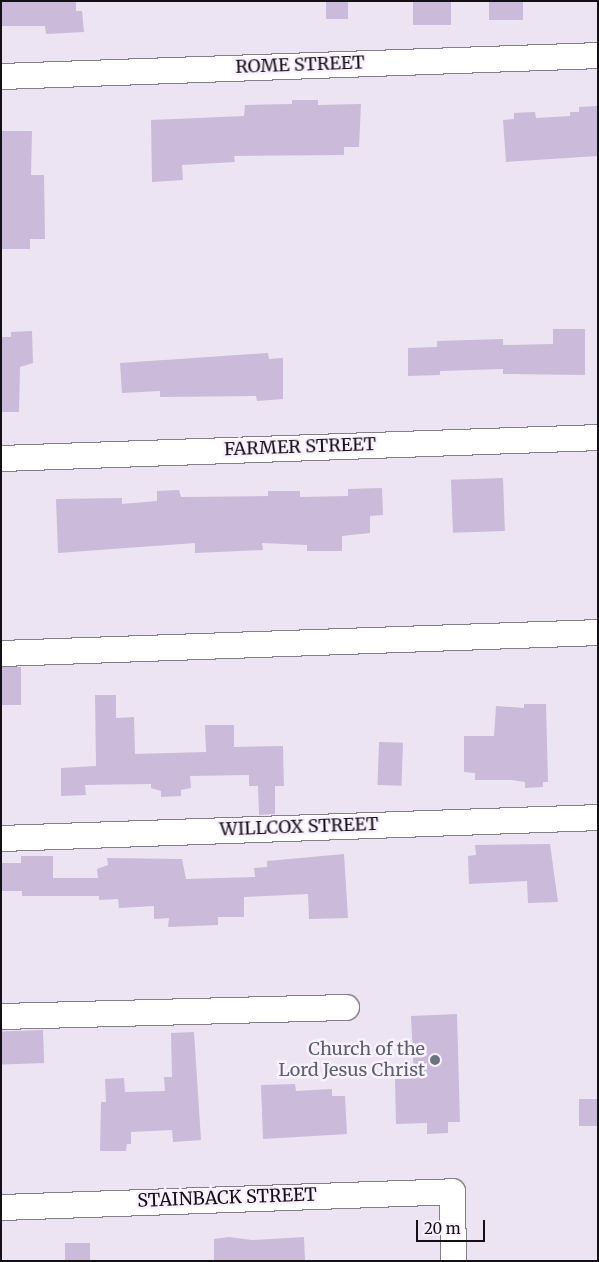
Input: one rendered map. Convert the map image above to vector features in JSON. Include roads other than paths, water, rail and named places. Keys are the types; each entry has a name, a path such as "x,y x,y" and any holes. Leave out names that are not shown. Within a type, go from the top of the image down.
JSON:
{"street":[{"name":"ROME STREET","path":"1,76 598,55"},
{"name":"FARMER STREET","path":"1,458 598,437"},
{"path":"1,653 598,632"},
{"name":"WILLCOX STREET","path":"1,838 598,817"},
{"path":"1,1016 346,1007"},
{"name":"STAINBACK STREET","path":"1,1207 452,1191 453,1261"}],"place":[{"name":"Church of the Lord Jesus Christ","path":"435,1060"}]}
